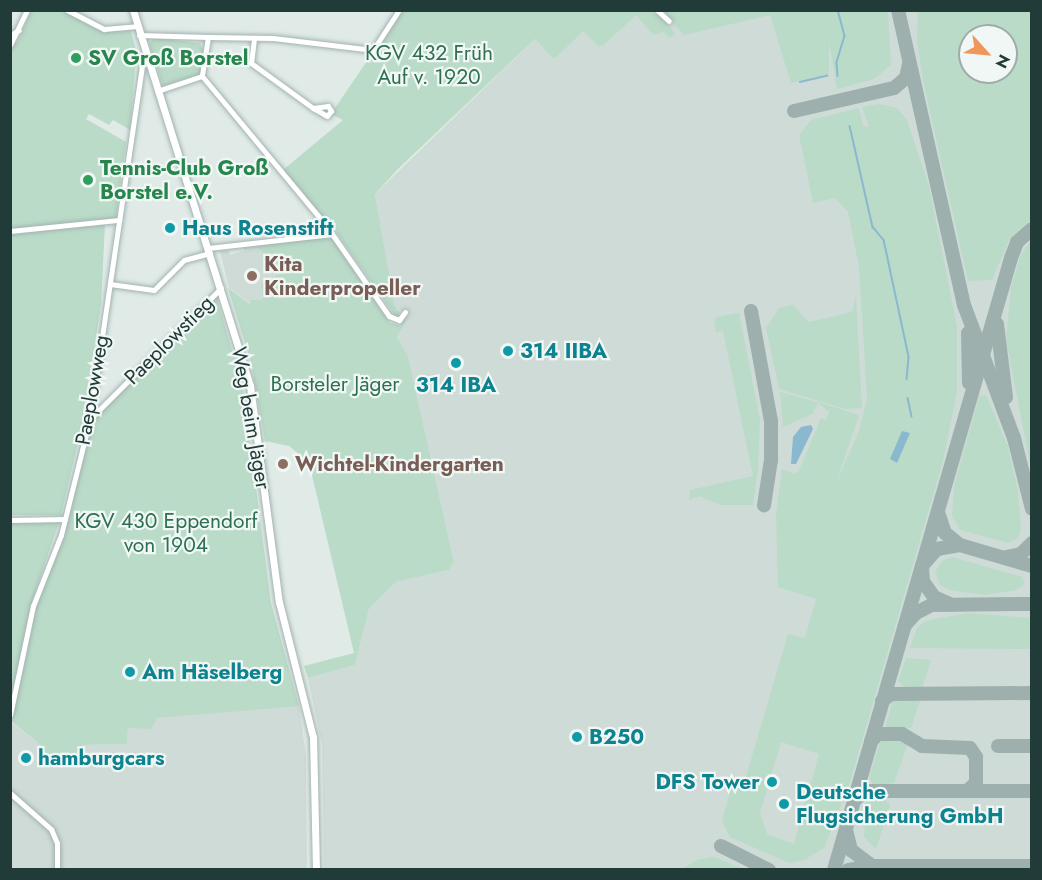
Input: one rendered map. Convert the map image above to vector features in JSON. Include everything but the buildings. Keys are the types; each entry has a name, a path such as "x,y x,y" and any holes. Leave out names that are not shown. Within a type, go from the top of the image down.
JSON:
{"street":[{"path":"10,45 27,10"},
{"path":"67,10 104,29 137,26"},
{"path":"139,35 208,36 373,50 399,10"},
{"path":"657,10 669,21"},
{"name":"Weg beim Jäger","path":"134,12 139,35 209,250 250,386 279,602 313,737 316,870"},
{"path":"10,35 19,30"},
{"path":"208,36 202,76 322,222 322,232"},
{"path":"254,39 251,63 313,108"},
{"name":"Paeplowweg","path":"10,715 33,606 65,519 90,418 142,65 147,60"},
{"path":"157,91 202,76"},
{"path":"10,231 119,220"},
{"path":"110,284 154,290 183,260 209,250 322,232 332,234 389,316 399,320 405,312"},
{"name":"Paeplowstieg","path":"90,418 221,288"},
{"path":"10,520 65,519"},
{"path":"10,793 51,829 57,843 57,870"}],"shaded area":[{"path":"732,11 1031,11 1031,869 324,869 322,745 308,678 355,665 369,609 396,582 449,570 454,562 408,356 397,337 408,314 395,308 375,194 535,39 552,58 556,58 583,30 598,46 603,46 636,14 674,21"},
{"name":"Kita Kinderpropeller","path":"256,247 283,267 263,299 252,300 251,304 229,288 220,251 229,250 230,255"},
{"path":"273,706 299,706 306,756 307,869 11,869 10,721 42,746 44,755 73,756 77,761 83,745 127,744 128,728 157,718"}],"green space":[{"path":"31,11 63,11 104,31 130,29 140,63 135,68 130,130 113,120 109,125 89,114 86,119 126,142 116,218 11,229 11,48 18,41"},
{"name":"KGV 432 Früh Auf v. 1920","path":"401,11 651,11 666,21 675,34 669,38 664,32 653,35 636,15 603,46 598,46 583,31 556,58 552,58 535,39 398,169 375,194 395,307 400,312 396,317 334,229 283,170 343,120 331,114"},
{"path":"663,11 888,11 891,65 874,79 837,89 829,42 829,74 791,83 770,15 684,35"},
{"path":"918,11 1031,11 1031,219 1009,240 992,280 968,281 923,81 917,39"},
{"path":"154,38 200,43 204,52 200,74 163,86 149,44"},
{"path":"879,104 897,108 907,120 929,186 957,326 957,392 943,461 850,782 824,848 804,860 789,863 730,837 722,821 732,785 743,787 788,634 805,638 816,599 778,587 776,514 782,469 794,474 799,471 821,418 826,420 829,412 818,403 812,414 783,427 780,392 818,402 859,415 836,483 859,431 867,398 859,267 848,212 835,198 813,203 799,135 811,120 859,108 863,126 869,127 862,107","holes":["781,742 819,754 794,844 767,834 760,813"]},
{"path":"105,224 101,305 81,430 61,515 11,515 10,234"},
{"name":"Borsteler Jäger","path":"330,234 390,323 399,325 407,318 397,337 408,356 454,562 449,570 396,582 369,609 355,665 308,678 304,666 354,653 311,471 304,458 289,446 265,441 251,362 228,288 250,304 251,300 263,299 261,284 278,275 283,268 256,247 244,250 244,245"},
{"path":"1031,240 1031,469 1006,340 1011,287 1020,257"},
{"name":"KGV 430 Eppendorf von 1904","path":"216,295 243,388 271,603 299,706 157,718 151,729 128,728 127,744 83,745 77,762 73,756 44,755 42,746 11,721 35,608 64,536 93,420"},
{"path":"856,295 862,408 845,409 779,389 766,328 779,308 793,305 809,322 852,312"},
{"path":"739,313 760,420 758,470 753,505 720,505 700,496 689,500 690,490 753,476 723,331 716,332 714,322 716,317"},
{"path":"986,395 1008,447 1018,491 1021,530 1017,539 1009,543 960,530 952,516 954,486 979,397"},
{"path":"59,522 31,605 11,702 11,523"},
{"path":"952,557 1022,577 1025,584 1016,590 984,595 949,590 940,585 935,572 942,561"},
{"path":"967,613 1031,618 1031,649 910,648 917,628 925,621"},
{"path":"906,658 931,660 922,688 905,687 898,681"},
{"path":"917,698 920,701 911,728 885,728 893,701"},
{"path":"885,738 904,738 907,746 894,783 874,785 869,778 880,742"},
{"path":"866,798 884,798 890,805 876,849 864,837"},
{"path":"711,857 742,869 683,869 696,860"}],"water":[{"path":"811,425 813,429 796,464 791,464 793,437 801,427"},
{"path":"902,431 910,433 897,463 890,459"}],"waterway":[{"path":"838,10 845,36 837,63 838,76"},
{"path":"800,82 827,76"},
{"path":"850,126 873,227 884,240 909,357 907,379"},
{"path":"908,398 912,417"}],"taxiway":[{"path":"898,10 964,305 1014,438 1032,509"},
{"path":"794,111 894,88 906,78 909,64"},
{"path":"834,870 1011,258 1017,242 1032,229"},
{"path":"751,311 771,421 771,460 764,505"},
{"path":"997,324 1006,397"},
{"path":"968,333 969,383"},
{"path":"938,512 945,533 960,545"},
{"path":"1006,557 1021,554 1032,543"},
{"path":"952,605 934,597 923,581 922,566 937,549 960,545 1032,566"},
{"path":"906,624 916,613 932,605 1032,604"},
{"path":"882,701 891,694 1032,693"},
{"path":"871,741 878,734 902,734 922,746 970,748 976,757 976,783 967,791"},
{"path":"998,746 1032,746"},
{"path":"854,800 867,791 1032,791"},
{"path":"846,830 851,850 871,865"},
{"path":"721,846 769,870"},
{"path":"848,870 868,866 1032,866"}],"place":[{"name":"SV Groß Borstel","path":"76,58"},
{"name":"Tennis-Club Groß Borstel e.V.","path":"88,180"},
{"name":"Haus Rosenstift","path":"170,228"},
{"name":"Kita Kinderpropeller","path":"252,276"},
{"name":"314 IIBA","path":"508,351"},
{"name":"314 IBA","path":"456,363"},
{"name":"Wichtel-Kindergarten","path":"283,464"},
{"name":"Am Häselberg","path":"130,672"},
{"name":"B250","path":"577,737"},
{"name":"hamburgcars","path":"26,758"},
{"name":"DFS Tower","path":"772,782"},
{"name":"Deutsche Flugsicherung GmbH","path":"784,804"}]}
